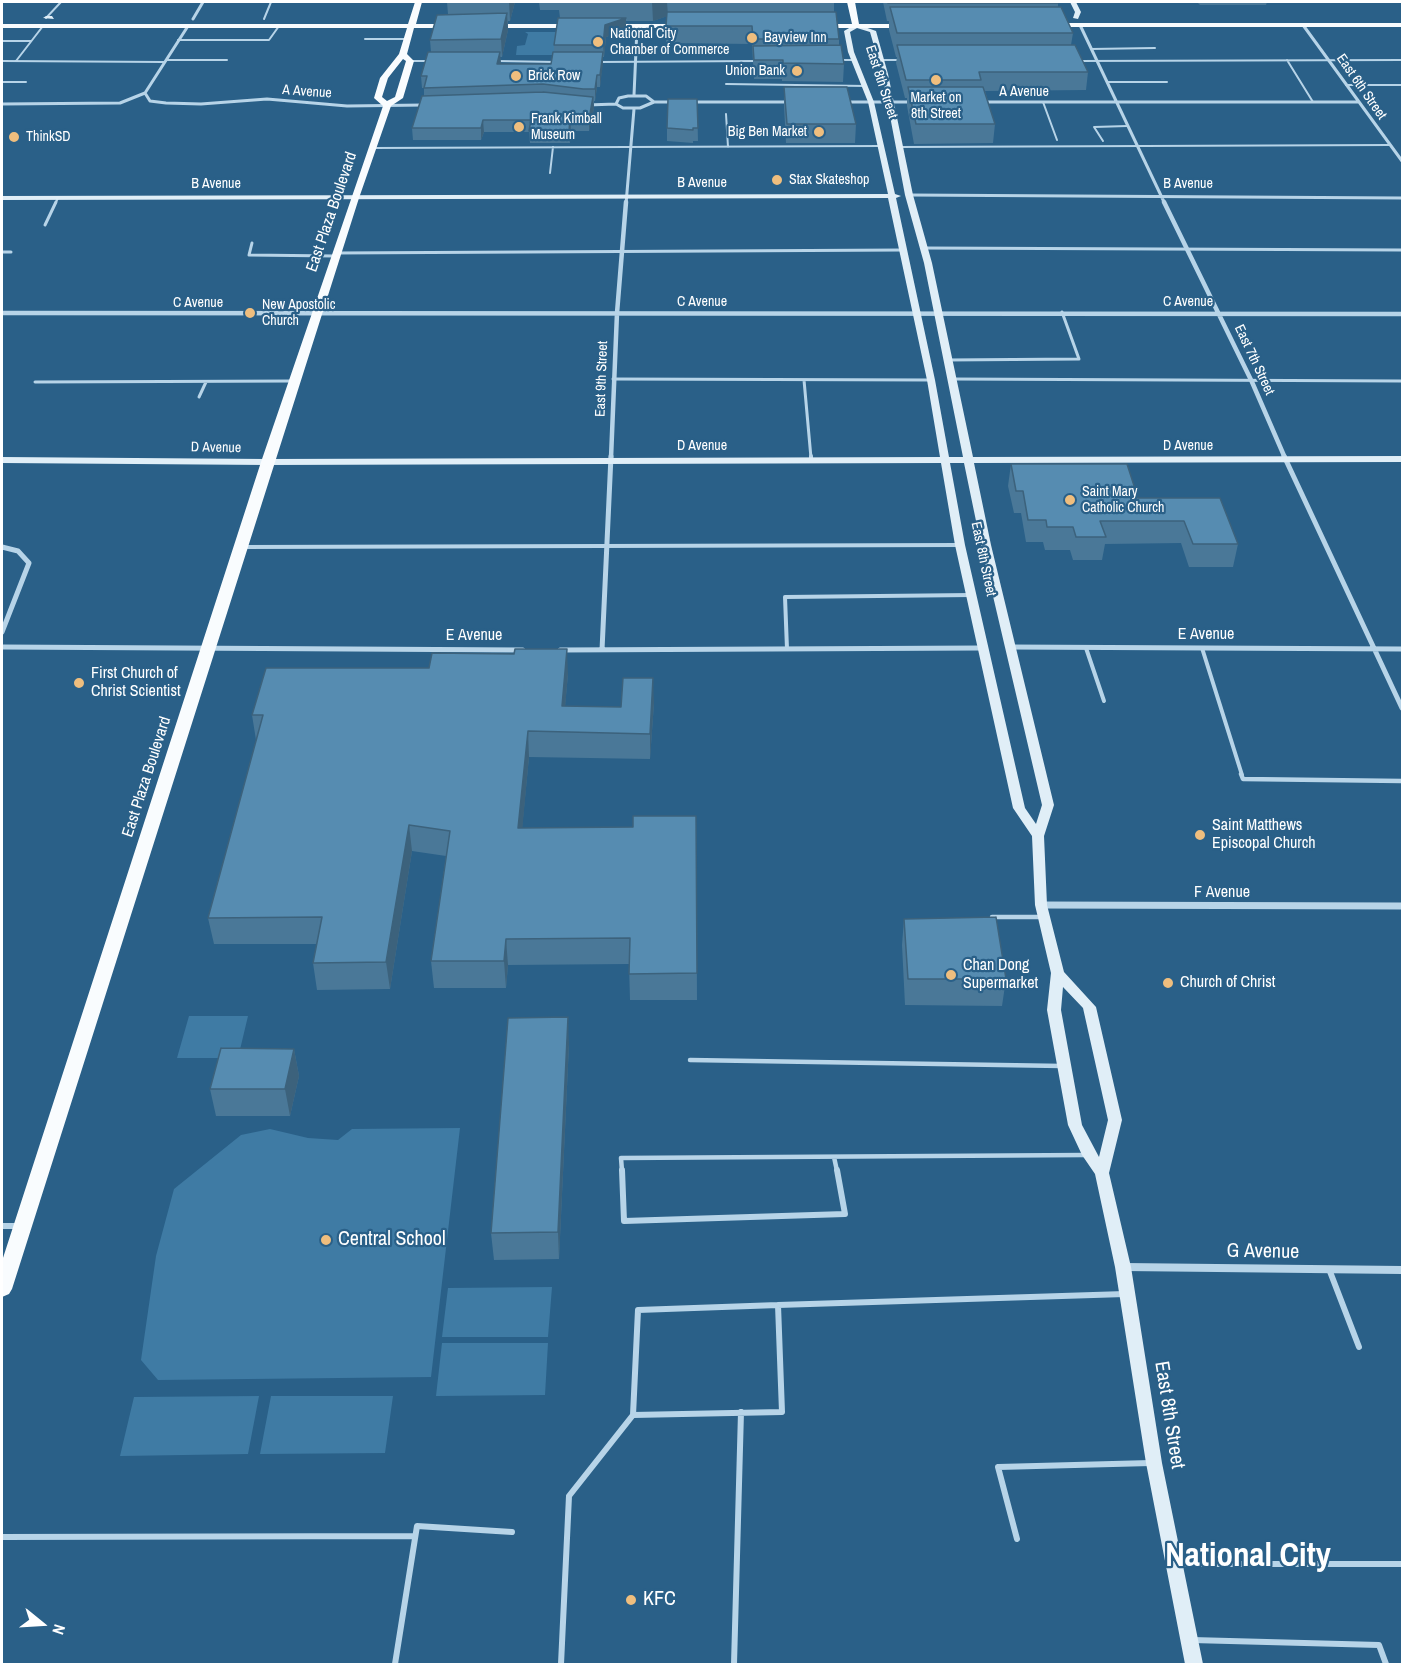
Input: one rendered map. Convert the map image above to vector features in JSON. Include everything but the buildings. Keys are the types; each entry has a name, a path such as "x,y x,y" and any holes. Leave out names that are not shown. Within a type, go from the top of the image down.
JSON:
{"main road":[{"name":"East Plaza Boulevard","path":"387,105 378,98 384,78 403,54 418,2"},
{"path":"851,2 855,22"},
{"path":"1073,2 1078,12 1078,22"},
{"path":"2,18 279,26 412,22"},
{"path":"579,18 481,22 589,26"},
{"path":"1078,22 1142,18 1402,18"},
{"path":"190,22 264,19 459,22"},
{"path":"2,26 47,21"},
{"path":"601,22 692,22"},
{"path":"809,22 913,22"},
{"name":"East 8th Street","path":"1038,837 1020,808 982,648 960,545 947,460 931,380 881,146 871,102 847,31 855,22 873,31 909,195 924,249 1010,648 1048,805 1038,837 1042,911 1058,974 1054,1010 1075,1125 1089,1155 1102,1173 1123,1267 1154,1463 1194,1665"},
{"path":"1039,22 1402,25"},
{"path":"403,54 410,61"},
{"name":"East Plaza Boulevard","path":"2,1289 315,314 387,105 399,98 410,61"},
{"name":"B Avenue","path":"2,198 909,195"},
{"name":"D Avenue","path":"2,460 267,462 1402,459"},
{"name":"East 8th Street","path":"1058,974 1089,1007 1115,1120 1102,1173"}],"street":[{"path":"2,104 120,103 145,93 203,2"},
{"name":"East 7th Street","path":"1078,22 1186,251 1252,382 1402,708"},
{"name":"East 6th Street","path":"1303,25 1402,161"},
{"path":"634,95 637,28"},
{"name":"A Avenue","path":"145,93 150,101 166,104 267,99 347,106 428,105"},
{"path":"616,105 615,102 619,98 634,95 646,96 654,102 796,102"},
{"path":"583,105 616,105 634,109 650,106 654,102"},
{"path":"842,102 924,102"},
{"name":"A Avenue","path":"969,102 1358,102"},
{"name":"East 9th Street","path":"602,650 612,460 613,379 634,109"},
{"name":"B Avenue","path":"909,195 1402,198"},
{"name":"C Avenue","path":"2,313 1402,314"},
{"path":"2,547 18,552 29,563 2,632"},
{"name":"E Avenue","path":"2,647 530,650"},
{"path":"554,650 982,648"},
{"name":"E Avenue","path":"1010,648 1402,649"},
{"name":"F Avenue","path":"1042,911 1402,906"},
{"name":"G Avenue","path":"1123,1267 1402,1270"}],"lane":[{"path":"16,61 61,2"},
{"path":"264,19 271,2"},
{"path":"178,40 270,40 279,26"},
{"path":"365,39 408,39"},
{"path":"2,41 31,41"},
{"path":"1091,49 1155,48"},
{"path":"2,62 227,60"},
{"path":"832,60 855,60"},
{"path":"880,60 903,60"},
{"path":"1287,60 1313,102"},
{"path":"1074,61 1402,60"},
{"path":"410,61 440,61"},
{"path":"486,61 567,62"},
{"path":"589,62 759,61"},
{"path":"2,82 26,82"},
{"path":"1107,82 1167,82"},
{"path":"726,84 866,86"},
{"path":"1346,85 1402,85"},
{"path":"1043,102 1057,140"},
{"path":"726,114 728,147"},
{"path":"1103,141 1094,127 1127,126"},
{"path":"899,147 1390,145"},
{"path":"373,147 881,146"},
{"path":"549,173 553,147"},
{"path":"45,225 58,198"},
{"path":"252,243 249,255 903,250"},
{"path":"924,249 1402,250"},
{"path":"2,252 11,252"},
{"path":"947,360 1079,359 1062,312"},
{"path":"613,379 931,380"},
{"path":"951,379 1402,381"},
{"path":"804,380 811,460"},
{"path":"35,382 293,381"},
{"path":"199,397 206,382"},
{"path":"240,548 960,545"},
{"path":"788,649 785,597 972,596"},
{"path":"1086,648 1104,701"},
{"path":"1202,648 1243,779 1402,781"},
{"path":"985,917 1042,911"},
{"path":"690,1060 1065,1066"},
{"path":"834,1157 845,1214 624,1221 621,1158 1089,1155"},
{"path":"2,1226 22,1226"},
{"path":"1329,1269 1359,1347"},
{"path":"561,1665 569,1496 633,1415 638,1310 1127,1294"},
{"path":"633,1415 782,1412 778,1305"},
{"path":"734,1665 741,1412"},
{"path":"1017,1539 998,1467 1154,1463"},
{"path":"395,1665 417,1526 512,1532"},
{"path":"2,1538 415,1536"},
{"path":"1174,1564 1402,1564"},
{"path":"1189,1640 1379,1645 1386,1665"}],"shaded area":[{"path":"525,32 558,32 554,55 516,55 517,46 525,45 528,34"},
{"path":"189,1016 248,1016 238,1058 177,1058"},
{"path":"460,1128 431,1377 158,1380 141,1360 156,1256 174,1189 241,1135 270,1129 308,1138 338,1140 352,1129"},
{"path":"552,1287 548,1337 442,1337 448,1288"},
{"path":"442,1343 548,1343 545,1395 436,1396"},
{"path":"259,1396 248,1454 120,1456 134,1397"},
{"path":"271,1396 393,1396 385,1453 260,1454"}],"place":[{"name":"Bayview Inn","path":"752,38"},
{"name":"National City Chamber of Commerce","path":"598,42"},
{"name":"Union Bank","path":"797,71"},
{"name":"Brick Row","path":"516,76"},
{"name":"Market on 8th Street","path":"936,80"},
{"name":"Frank Kimball Museum","path":"519,127"},
{"name":"Big Ben Market","path":"819,132"},
{"name":"ThinkSD","path":"14,137"},
{"name":"Stax Skateshop","path":"777,180"},
{"name":"New Apostolic Church","path":"250,313"},
{"name":"Saint Mary Catholic Church","path":"1070,500"},
{"name":"First Church of Christ Scientist","path":"79,683"},
{"name":"Saint Matthews Episcopal Church","path":"1200,835"},
{"name":"Chan Dong Supermarket","path":"951,975"},
{"name":"Church of Christ","path":"1168,983"},
{"name":"Central School","path":"326,1240"},
{"name":"KFC","path":"631,1600"}],"district":[{"name":"National City","path":"1248,1557"}]}
